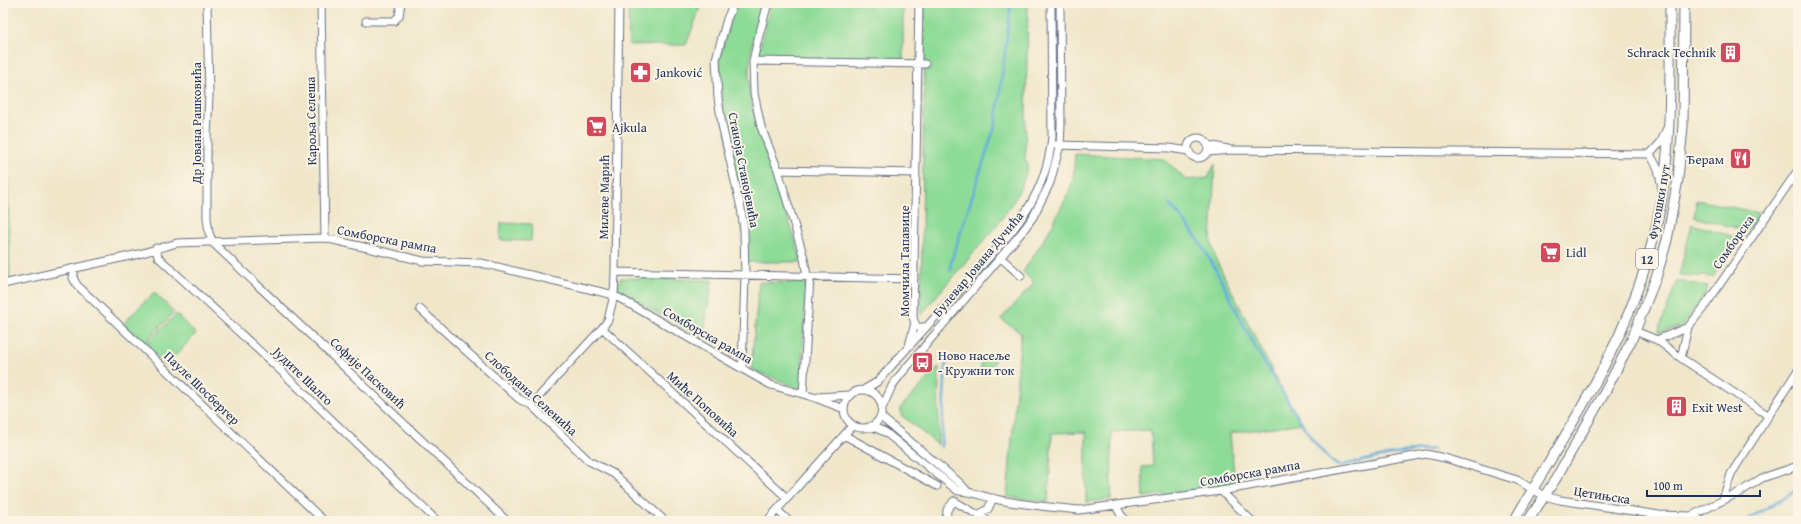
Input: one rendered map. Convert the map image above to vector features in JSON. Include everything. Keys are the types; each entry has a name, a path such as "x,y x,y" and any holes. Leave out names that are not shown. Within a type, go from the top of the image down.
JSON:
{"main road":[{"name":"Футошки пут","path":"1532,489 1592,390 1623,326 1638,290 1653,242 1663,190 1668,124 1670,3"},
{"name":"Футошки пут","path":"1544,496 1605,392 1635,331 1657,275 1667,240 1678,179 1682,126 1684,3"},
{"name":"12","path":"1514,521 1532,489"},
{"name":"12","path":"1528,521 1544,496"}],"street":[{"name":"Др Јована Рашковића","path":"208,3 209,96 207,122 207,218 209,233 213,243"},
{"name":"Кароља Селеша","path":"321,3 325,238"},
{"path":"366,21 394,21 399,16 401,3"},
{"name":"Милеве Марић","path":"531,404 602,328 608,320 614,295 619,3"},
{"name":"Станоја Станојевића","path":"734,3 716,59 718,98 722,125 742,208 745,244 742,369"},
{"name":"Станоја Станојевића","path":"768,3 753,61 754,93 761,127 778,170 809,276 803,394"},
{"name":"Момчила Тапавице","path":"909,347 915,323 913,317 916,173 921,64 919,3"},
{"name":"Булевар Јована Дучића","path":"865,389 877,382 1007,237 1027,212 1040,187 1052,144 1051,3"},
{"name":"Булевар Јована Дучића","path":"882,406 892,386 901,374 1001,258 1033,217 1044,197 1054,173 1060,145 1060,3"},
{"path":"753,61 921,64"},
{"path":"1207,148 1232,150 1650,154 1661,142 1668,124"},
{"path":"1189,149 1192,141 1198,138 1204,140 1207,148"},
{"path":"1052,144 1189,149"},
{"path":"1189,149 1194,157 1200,158 1207,148"},
{"path":"1650,154 1658,169 1663,190"},
{"path":"778,170 916,173"},
{"name":"Сомборска","path":"1681,358 1688,327 1705,306 1798,170"},
{"name":"Сомборска рампа","path":"3,284 139,254 177,243 213,243 325,238 423,261 481,263 614,295 771,385 813,397 844,409"},
{"name":"Софије Пасковић","path":"213,243 507,521"},
{"name":"Јудите Шалго","path":"156,248 158,257 281,371 437,521"},
{"path":"1001,258 1022,276"},
{"name":"Пауле Шосбергер","path":"76,268 73,278 77,285 324,521"},
{"path":"615,272 914,279"},
{"name":"Слободана Селенића","path":"420,309 519,399 531,404 589,461 614,474 665,521"},
{"path":"915,323 916,327 926,327"},
{"name":"Сомборска","path":"1657,340 1688,327"},
{"name":"Миће Поповића","path":"602,328 787,498"},
{"path":"1635,331 1657,340 1681,358 1769,416"},
{"path":"1723,499 1731,474 1798,370"},
{"path":"865,389 875,393 881,401 882,406 881,417 871,426 859,428 853,425 845,415 844,409 846,399 850,395 854,392 865,389"},
{"name":"Сомборска рампа","path":"813,397 850,395"},
{"name":"Сомборска рампа","path":"881,417 961,484 967,491"},
{"path":"767,521 853,425"},
{"name":"Сомборска рампа","path":"871,426 885,432 958,491 967,491 993,498 1079,510 1221,491 1426,454 1445,458 1516,480 1544,496"},
{"path":"844,435 937,486"},
{"path":"1691,516 1740,492 1762,478 1797,467"},
{"path":"1221,491 1252,521"},
{"name":"Цетињска","path":"1544,496 1595,507 1659,516 1691,516 1704,521"},
{"path":"978,515 988,509 993,498"},
{"path":"946,521 947,510 954,501 988,521"},
{"path":"1116,506 1121,515 1127,521"},
{"path":"777,510 789,521"}],"green space":[{"path":"3,3 10,278 3,280"},
{"path":"628,3 702,3 686,45 629,45"},
{"path":"737,3 764,3 757,25 750,60 750,96 759,131 802,262 748,262 720,96 719,62 730,21"},
{"path":"771,3 903,3 903,61 757,58"},
{"path":"925,3 1028,3 1025,162 1028,163 1020,189 1006,213 921,315"},
{"path":"1075,154 1164,159 1186,180 1208,178 1215,164 1211,241 1216,260 1287,400 1303,423 1230,433 1235,484 1144,497 1142,467 1153,466 1151,430 1112,432 1111,499 1086,502 1086,432 1052,433 1048,502 1007,497 1021,333 1001,319 1034,283 1023,272 1048,233 1069,192 1073,180"},
{"path":"1697,200 1759,213 1748,231 1694,217"},
{"path":"501,223 532,224 531,241 500,240"},
{"path":"1692,224 1738,238 1713,277 1679,275"},
{"path":"621,278 712,280 703,339 620,292 617,286"},
{"path":"1677,281 1708,286 1700,303 1682,326 1658,333"},
{"path":"759,282 806,283 801,389 751,369"},
{"path":"154,292 174,312 144,344 123,324"},
{"path":"176,314 196,334 166,365 145,345"},
{"path":"994,354 994,363 981,371 981,362"},
{"path":"939,367 938,445 901,415 901,407"}],"waterway":[{"path":"950,271 951,262 996,123 1011,3"},
{"path":"1169,204 1182,219 1205,252 1265,364 1310,436 1330,460 1338,466 1404,452 1434,449"},
{"path":"941,447 946,362"},
{"path":"1745,521 1798,490"}],"place":[{"name":"Schrack Technik","path":"1731,52"},
{"name":"Janković","path":"640,72"},
{"name":"Ajkula","path":"597,127"},
{"name":"Ђерам","path":"1740,159"},
{"name":"Lidl","path":"1551,252"},
{"name":"Ново насеље - Кружни ток","path":"923,362"},
{"name":"Exit West","path":"1676,407"}]}
